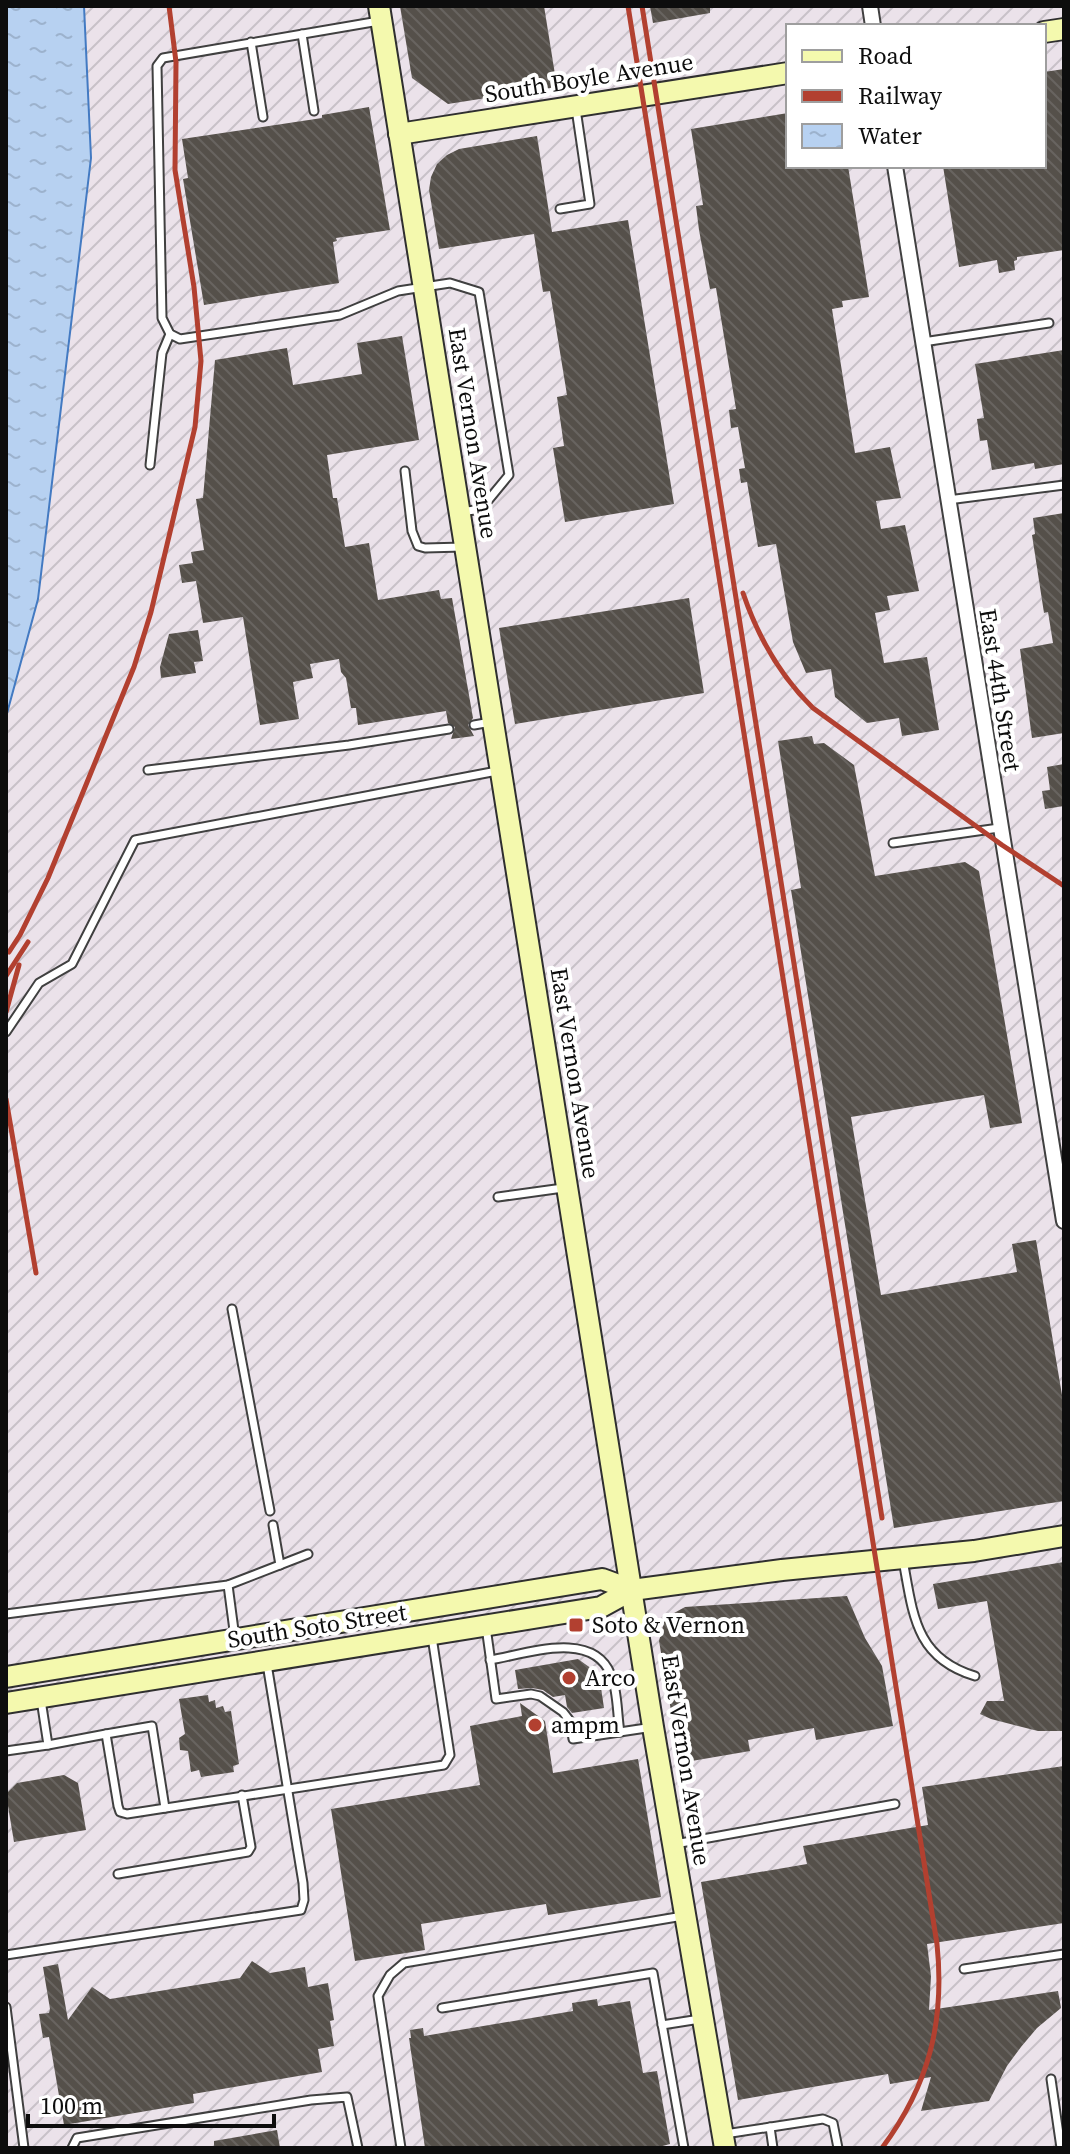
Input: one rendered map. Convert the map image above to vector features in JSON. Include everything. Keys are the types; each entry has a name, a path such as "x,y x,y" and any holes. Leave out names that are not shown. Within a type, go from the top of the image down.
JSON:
{"street":[{"name":"East Vernon Avenue","path":"380,13 465,547 484,723 501,770 653,1727 724,2141"},
{"name":"South Boyle Avenue","path":"399,134 786,73"},
{"name":"East 44th Street","path":"895,168 1064,1219"},
{"name":"South Soto Street","path":"6,1703 601,1607 632,1590 782,1570 974,1551 1064,1536"},
{"name":"South Soto Street","path":"6,1677 602,1579 632,1590"},
{"path":"263,1634 266,1662"}],"lane":[{"path":"380,13 302,34 163,58 157,66 162,318 170,334 180,339 340,315 398,291 450,283 479,292 509,475 481,509 459,513"},
{"path":"302,34 314,111"},
{"path":"251,42 263,117"},
{"path":"560,209 590,204 576,106"},
{"path":"923,342 1049,323"},
{"path":"150,465 162,353 170,334"},
{"path":"405,471 412,531 418,546 465,547"},
{"path":"948,500 1064,485"},
{"path":"148,770 449,729"},
{"path":"6,1032 39,983 72,964 135,840 501,770"},
{"path":"893,843 999,828"},
{"path":"498,1197 567,1187"},
{"path":"232,1309 270,1511"},
{"path":"273,1525 280,1565"},
{"path":"6,1614 228,1585 308,1554"},
{"path":"902,1558 913,1618 924,1642 954,1670 975,1676"},
{"path":"228,1585 236,1639"},
{"path":"486,1625 496,1699 531,1694 540,1696 563,1712 570,1721 573,1739 653,1727"},
{"path":"106,1734 120,1812 127,1814 444,1765 450,1755 431,1634"},
{"path":"490,1660 564,1648 583,1649 600,1660 611,1675 620,1732"},
{"path":"6,1955 301,1910 303,1883 266,1662"},
{"path":"40,1698 48,1745"},
{"path":"6,1751 152,1726 165,1808"},
{"path":"118,1874 248,1852 251,1847 242,1795"},
{"path":"673,1845 895,1804"},
{"path":"401,2148 378,1996 390,1975 404,1963 685,1915"},
{"path":"964,1969 1064,1954"},
{"path":"442,2008 653,1973 684,2148"},
{"path":"6,2007 24,2148"},
{"path":"662,2025 703,2018"},
{"path":"1051,2079 1061,2148"},
{"path":"72,2148 77,2138 311,2100 347,2097 358,2148"},
{"path":"724,2141 770,2127 823,2119 833,2123 838,2148"},
{"path":"770,2127 773,2148"}],"shaded area":[{"path":"6,6 1064,6 1064,2148 6,2148"}],"water":[{"path":"6,6 84,6 91,158 38,599 6,717"}],"building":[{"path":"400,6 544,6 557,87 448,104 412,78"},
{"path":"650,6 710,6 710,13 653,23"},
{"path":"1064,69 1064,250 1017,257 1015,270 999,273 997,260 959,267 943,168 1046,168 1046,72"},
{"path":"369,107 390,230 336,238 337,241 333,242 339,283 204,305 183,179 188,178 182,139 322,118 322,115"},
{"path":"786,113 786,168 848,168 869,297 842,301 843,307 832,309 855,453 890,447 901,498 876,501 881,529 905,525 919,591 887,596 890,610 875,613 884,663 927,657 939,730 902,736 899,718 867,723 835,697 831,669 806,673 793,642 776,544 758,547 747,482 741,483 739,469 745,468 738,427 731,428 729,410 736,409 716,288 710,289 699,230 696,206 703,205 691,129"},
{"path":"537,136 552,232 628,220 674,504 565,522 553,448 564,446 557,397 567,395 550,291 543,292 534,234 439,249 429,190 437,164 459,149"},
{"path":"402,336 419,440 327,455 333,498 337,498 345,547 369,543 378,600 439,590 441,599 452,598 473,718 468,725 474,736 451,739 455,727 448,723 446,711 358,725 356,708 351,708 339,659 310,664 313,678 293,682 299,719 260,725 243,617 203,623 196,581 182,583 179,565 193,563 191,552 204,550 196,499 203,498 215,360 287,348 293,385 362,374 357,343"},
{"path":"1064,350 1064,464 1035,469 1034,463 992,470 987,440 980,441 977,419 984,418 975,364"},
{"path":"1064,513 1064,733 1032,738 1020,649 1053,643 1048,612 1044,613 1032,535 1035,534 1033,518"},
{"path":"689,598 704,693 515,724 499,628"},
{"path":"198,630 203,661 194,662 196,673 161,678 160,667 169,634"},
{"path":"812,736 814,744 824,743 854,765 875,876 965,862 979,871 1022,1123 990,1128 984,1095 851,1117 881,1295 1017,1272 1012,1244 1036,1240 1064,1407 1064,1501 894,1528 791,890 801,888 778,741"},
{"path":"1064,764 1064,806 1045,809 1042,791 1050,790 1047,767"},
{"path":"1064,1562 1064,1731 1038,1731 980,1714 987,1701 1004,1701 987,1601 938,1609 933,1584"},
{"path":"847,1596 865,1638 882,1666 893,1726 816,1740 814,1728 748,1740 750,1751 680,1763 659,1641 665,1618 685,1607"},
{"path":"578,1659 599,1674 604,1708 572,1713 567,1707 565,1695 553,1697 543,1690 518,1689 515,1670"},
{"path":"208,1695 209,1702 215,1700 216,1708 223,1706 225,1712 231,1711 239,1764 233,1766 234,1772 201,1777 199,1770 191,1772 188,1751 180,1750 179,1738 185,1734 179,1699"},
{"path":"520,1703 545,1721 553,1773 638,1759 661,1897 548,1915 546,1904 421,1924 425,1950 355,1961 331,1809 480,1785 470,1726 522,1716"},
{"path":"1064,1766 1064,1923 927,1944 931,1976 929,2010 1058,1991 1061,2008 1037,2028 1021,2047 989,2101 921,2111 931,2077 890,2084 888,2074 738,2100 701,1882 807,1864 803,1846 928,1825 922,1787"},
{"path":"64,1775 78,1783 86,1830 14,1842 6,1794 17,1783"},
{"path":"252,1961 270,1973 305,1967 308,1987 328,1983 334,2020 330,2021 334,2046 318,2049 322,2072 193,2094 194,2103 64,2125 49,2037 43,2038 39,2014 49,2013 50,2009 43,1967 58,1964 68,2020 92,1987 110,1999 240,1978"},
{"path":"597,1999 598,2006 630,2001 643,2073 657,2071 670,2144 655,2148 425,2148 410,2030 423,2028 424,2036 573,2011 572,2003"},
{"path":"277,2130 280,2148 214,2148 214,2141"}],"railway":[{"path":"9,952 48,878 134,667 151,612 195,427 201,361 194,287 175,170 176,62 169,6"},
{"path":"628,6 937,1944 938,2000 930,2052 912,2101 882,2148"},
{"path":"642,6 882,1518"},
{"path":"743,593 771,655 813,708 1002,845 1064,886"},
{"path":"6,976 28,942"},
{"path":"6,1012 19,965"},
{"path":"6,1099 36,1273"}],"place":[{"name":"Soto & Vernon","path":"576,1625"},
{"name":"Arco","path":"569,1678"},
{"name":"ampm","path":"535,1725"}]}
